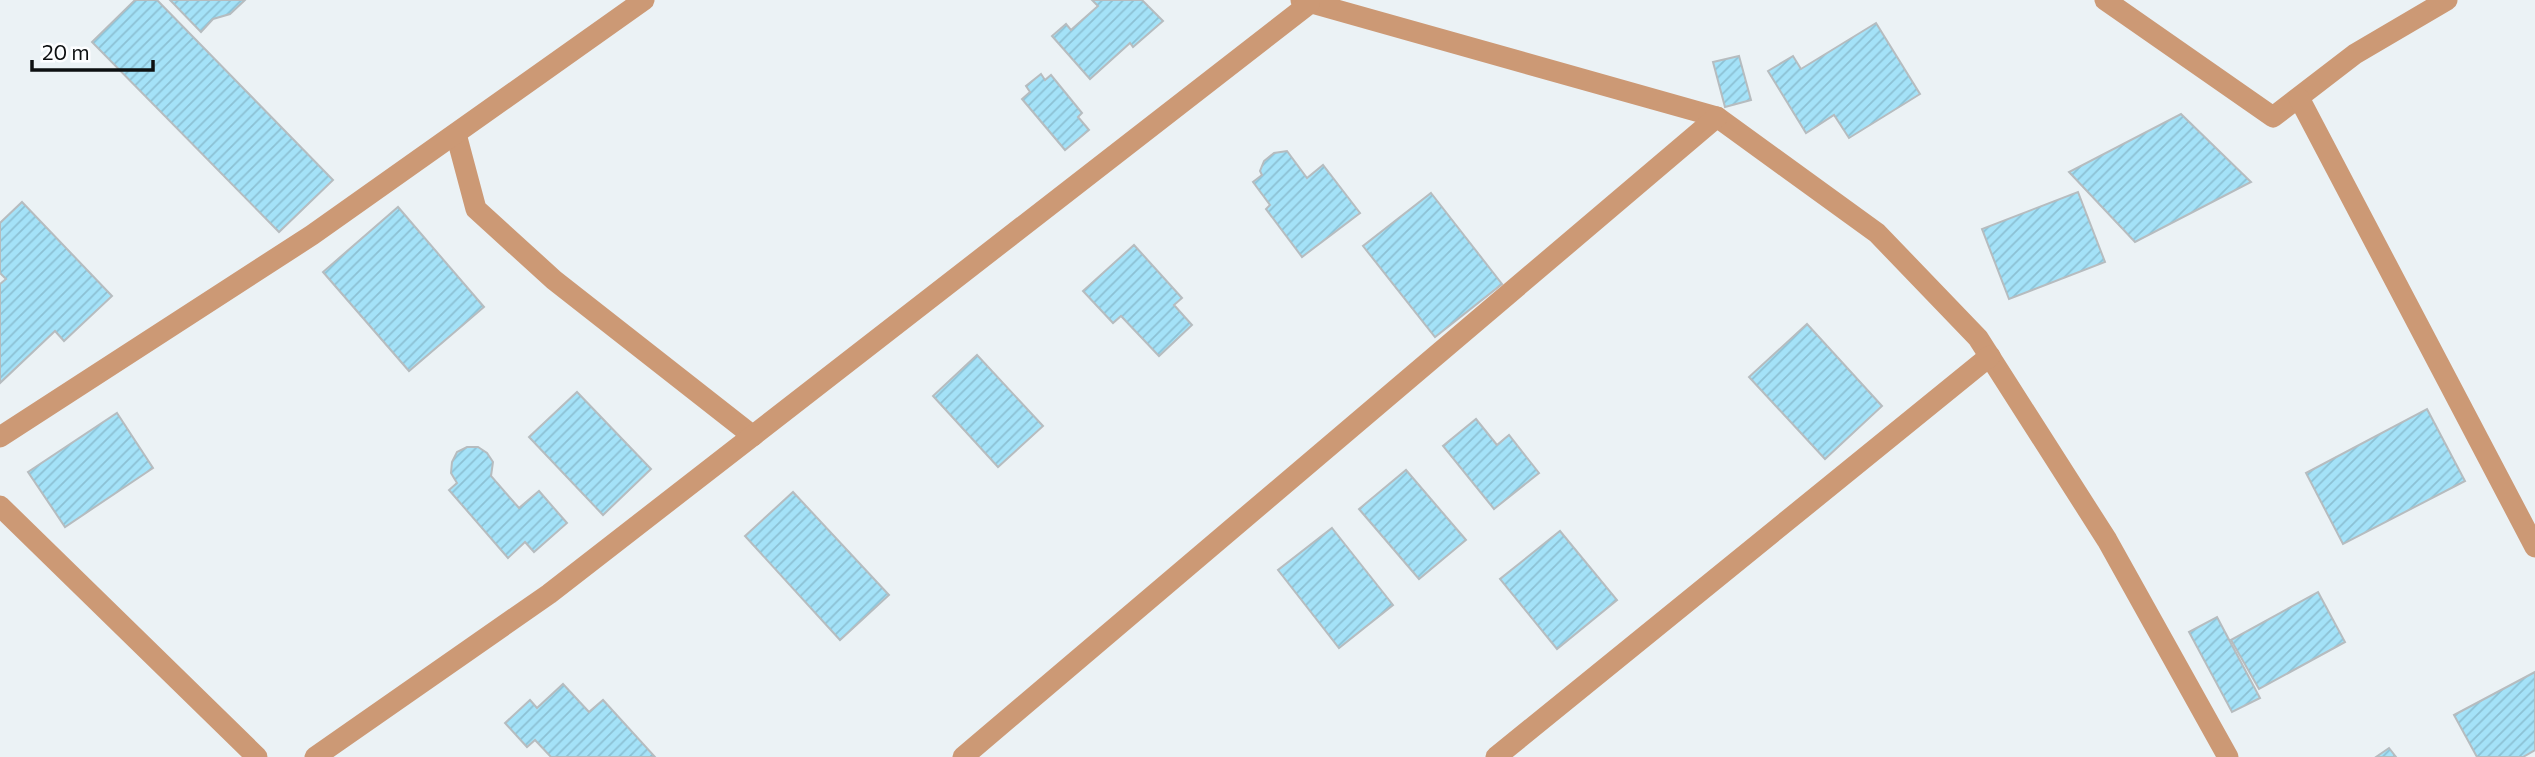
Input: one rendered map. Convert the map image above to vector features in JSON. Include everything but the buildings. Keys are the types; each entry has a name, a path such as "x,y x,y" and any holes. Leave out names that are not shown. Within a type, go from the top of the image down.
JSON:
{"street":[{"path":"0,437 312,235 644,0"},
{"path":"2105,0 2273,117 2355,54 2447,0"},
{"path":"315,757 549,594 1305,2 1717,117 1877,233 1978,338 2107,540 2228,757"},
{"path":"2299,98 2535,547"},
{"path":"963,757 1717,117"},
{"path":"456,134 476,209 554,280 754,436"},
{"path":"1496,757 1990,356"},
{"path":"0,506 257,757"}]}
